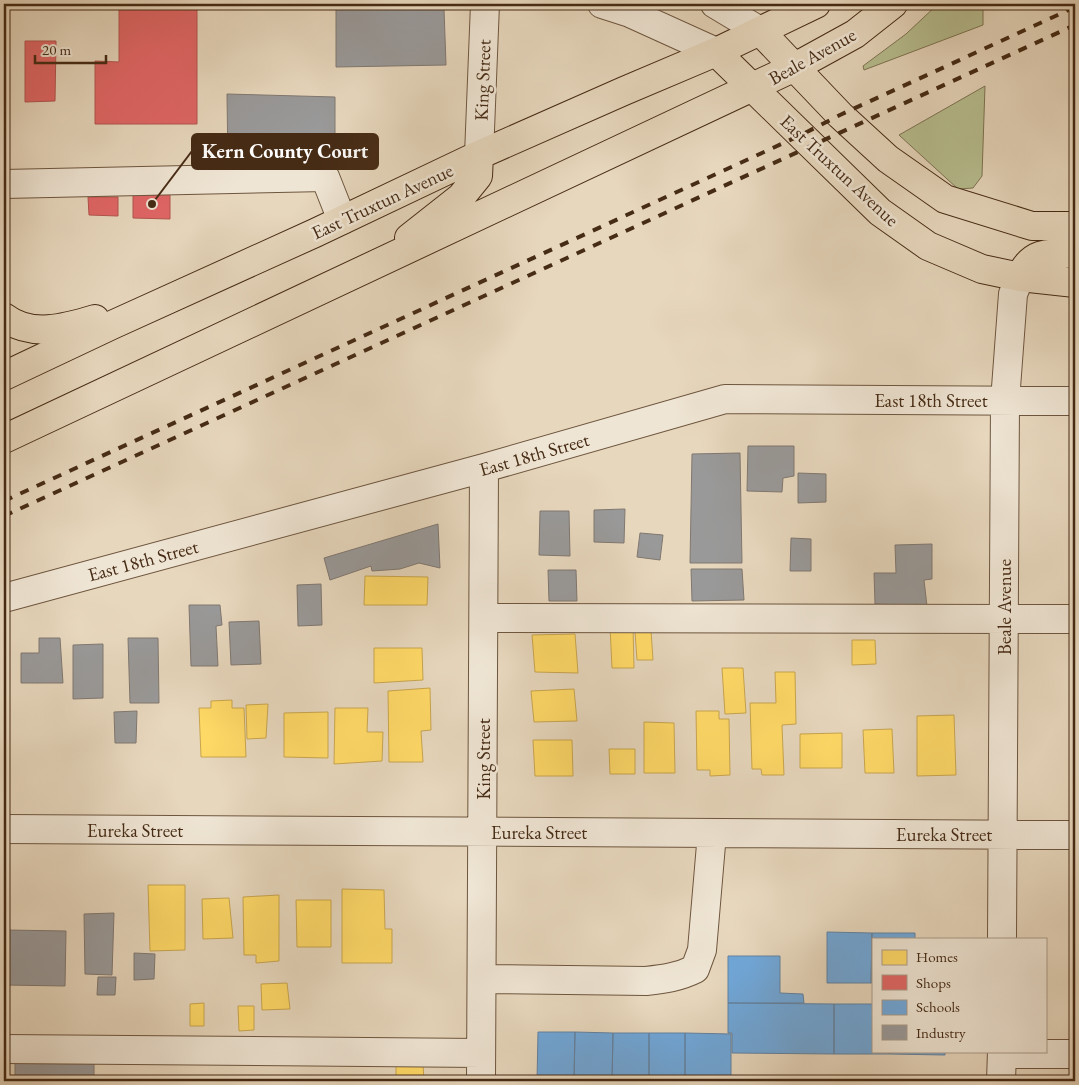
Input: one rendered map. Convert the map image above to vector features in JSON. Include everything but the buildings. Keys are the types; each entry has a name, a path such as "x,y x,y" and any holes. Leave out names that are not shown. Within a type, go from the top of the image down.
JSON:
{"main road":[{"path":"716,52 816,4"},
{"name":"Beale Avenue","path":"752,88 856,34 893,4"},
{"path":"760,31 840,115 888,159 945,199 1032,226 1075,226"},
{"name":"East Truxtun Avenue","path":"4,376 479,155 716,52 880,212 928,246 982,269 1020,277 1075,283"},
{"path":"4,439 752,88"},
{"path":"372,266 461,197 478,176 479,155"},
{"path":"1020,277 1026,264 1046,253 1075,254"},
{"path":"4,317 24,327 47,330 77,325 167,300"}],"street":[{"name":"King Street","path":"479,155 485,4"},
{"path":"602,4 630,13 716,52"},
{"path":"715,4 760,31"},
{"path":"4,184 325,177 342,220"},
{"name":"Beale Avenue","path":"1002,938 1005,401 1013,294 1020,277"},
{"name":"East 18th Street","path":"4,598 484,468 725,400 1075,401"},
{"name":"King Street","path":"481,1081 484,468"},
{"path":"484,618 1075,619"},
{"name":"Eureka Street","path":"4,829 1075,835"},
{"path":"482,979 646,981 666,979 695,969 702,950 712,833"},
{"path":"4,1049 481,1054"},
{"path":"1002,1081 1002,1052 1075,1054"}],"green space":[{"path":"938,4 983,4 983,25 864,70 863,66 906,34"},
{"path":"985,86 982,176 973,188 958,189 899,135"}],"railway":[{"path":"4,501 1075,7"},
{"path":"4,516 1075,25"}],"place":[{"name":"Kern County Court","path":"152,204"}]}
